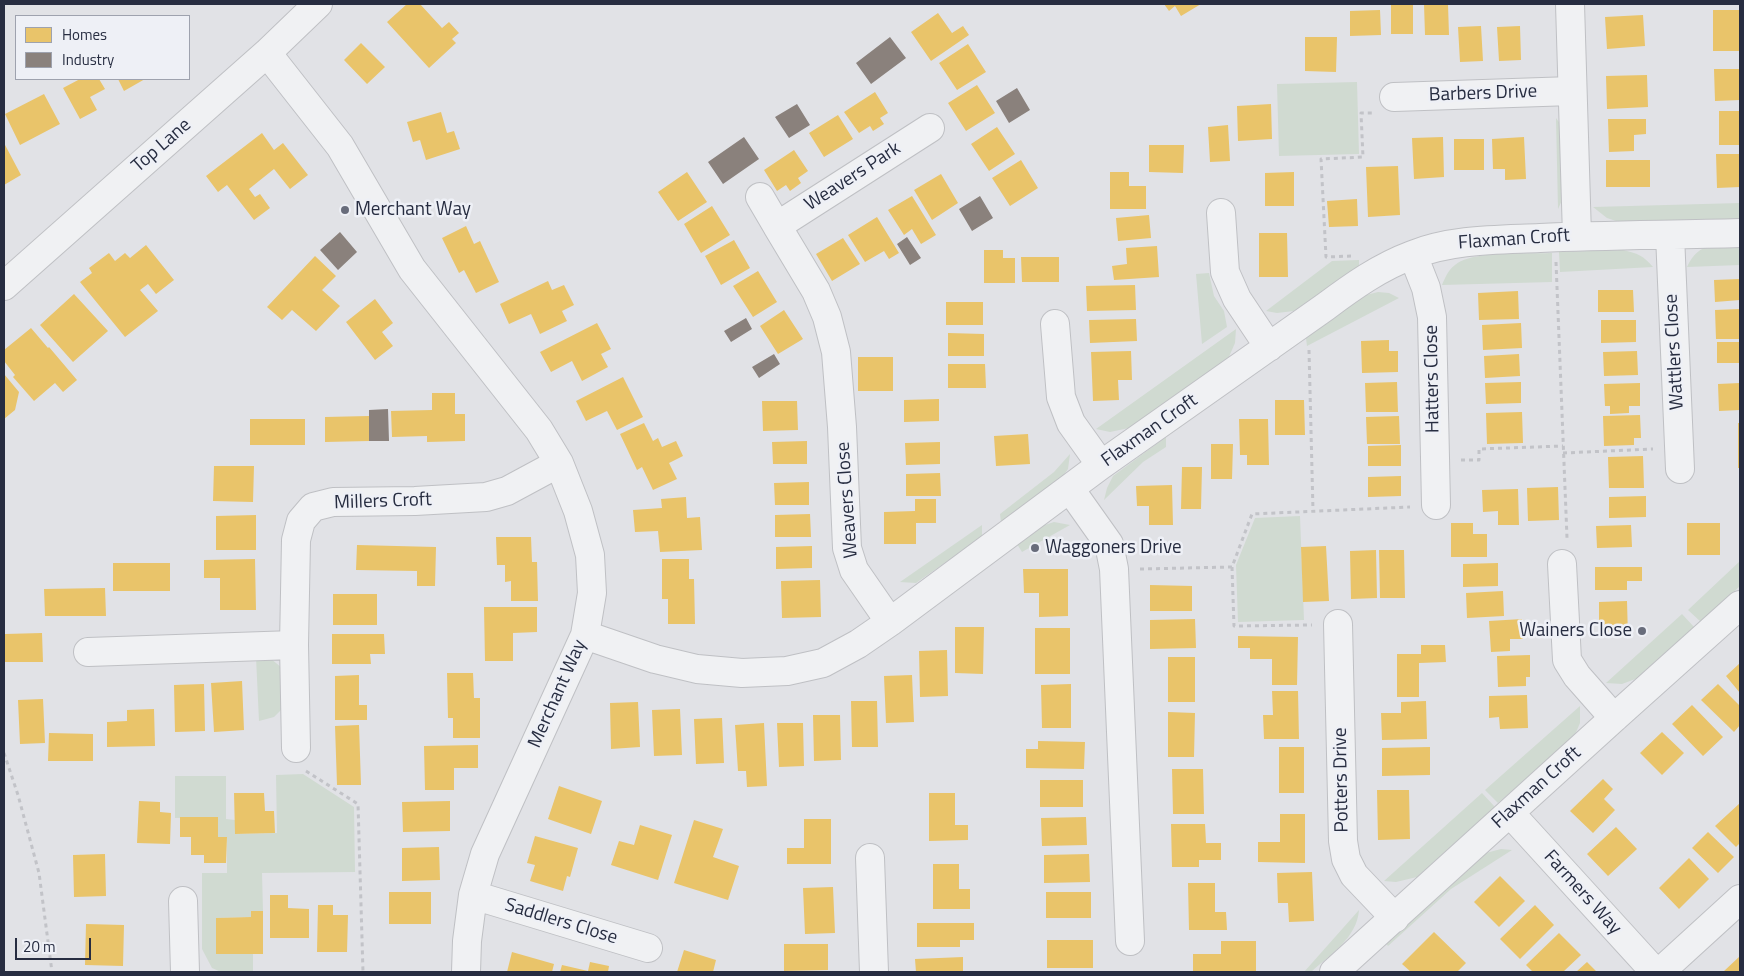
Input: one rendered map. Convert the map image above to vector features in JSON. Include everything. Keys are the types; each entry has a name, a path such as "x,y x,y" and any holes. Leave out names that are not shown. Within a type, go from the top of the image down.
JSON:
{"street":[{"name":"Top Lane","path":"4,286 267,53 318,4"},
{"path":"1566,237 1572,91 1570,4"},
{"name":"Merchant Way","path":"267,53 340,146 412,269 540,430 559,463 578,512 590,554 592,592 585,635 485,854 473,895 467,941 466,972"},
{"name":"Barbers Drive","path":"1394,97 1572,91"},
{"name":"Weavers Park","path":"777,226 930,128"},
{"path":"760,198 777,226"},
{"path":"1221,213 1226,272 1237,299 1269,347"},
{"name":"Weavers Close","path":"777,226 816,291 827,316 836,352 848,548 854,570 890,622"},
{"name":"Flaxman Croft","path":"585,635 654,660 706,670 751,673 787,671 823,663 858,644 890,622 1101,465 1308,320 1358,282 1412,255 1439,246 1466,241 1740,233"},
{"name":"Wattlers Close","path":"1670,236 1680,459"},
{"name":"Hatters Close","path":"1412,255 1426,288 1432,316 1436,506"},
{"path":"1055,324 1061,397 1071,423 1101,465"},
{"name":"Millers Croft","path":"296,748 294,645 296,540 301,521 313,507 333,502 414,501 486,497 507,490 559,463"},
{"path":"1070,489 1109,544 1114,570 1130,941"},
{"path":"1562,564 1567,660 1577,676 1614,718"},
{"name":"Flaxman Croft","path":"1334,972 1740,605"},
{"name":"Potters Drive","path":"1338,624 1343,841 1346,859 1354,874 1395,918"},
{"path":"88,652 294,645"},
{"name":"Farmers Way","path":"1510,813 1655,972"},
{"path":"870,858 874,972"},
{"name":"Saddlers Close","path":"473,895 648,948"},
{"path":"1660,972 1740,899"},
{"path":"183,901 185,972"}],"path":[{"path":"1376,272 1364,256 1326,257 1321,159 1363,157 1361,113 1379,113 1394,97"},
{"path":"1562,564 1567,540 1563,453 1566,237"},
{"path":"1308,320 1313,512"},
{"path":"1435,461 1479,460 1479,449 1563,446"},
{"path":"1563,453 1680,459"},
{"path":"1338,624 1234,626 1232,567 1252,514 1436,506"},
{"path":"1114,570 1232,567"},
{"path":"296,748 304,769 358,804 363,972"},
{"path":"4,753 18,795 39,873 52,972"}],"shaded area":[{"path":"1357,82 1359,154 1279,156 1277,84"},
{"path":"1556,118 1561,125 1564,196 1558,209"},
{"path":"1740,203 1740,220 1625,224 1607,218 1593,207"},
{"path":"1712,245 1740,245 1740,265 1687,267 1697,253 1703,248"},
{"path":"1623,250 1640,256 1653,267 1560,272 1559,252"},
{"path":"1552,253 1552,282 1442,285 1447,274 1463,260 1487,255"},
{"path":"1359,260 1359,266 1294,311 1277,313 1266,311 1332,261"},
{"path":"1209,273 1214,296 1224,311 1227,327 1202,344 1196,274"},
{"path":"1378,292 1389,293 1399,298 1307,346 1306,338 1362,296"},
{"path":"1236,329 1235,343 1228,359 1129,428 1110,432 1096,429"},
{"path":"1166,437 1166,447 1143,462 1104,500 1113,476"},
{"path":"1070,454 1068,469 1061,479 1001,522 1000,514 1054,472"},
{"path":"1300,516 1304,620 1238,622 1236,565 1255,518"},
{"path":"1054,522 1070,525 1022,552 1017,544 1042,526"},
{"path":"982,525 982,537 916,583 900,582"},
{"path":"1740,561 1740,586 1701,622 1688,610"},
{"path":"1682,614 1695,628 1638,678 1622,684 1606,683"},
{"path":"256,657 270,658 282,668 283,708 274,717 259,721"},
{"path":"1580,706 1580,723 1574,737 1498,803 1485,790"},
{"path":"303,774 354,807 355,872 262,873 263,911 252,911 251,917 216,918 216,954 253,954 253,972 221,972 212,968 202,949 202,873 227,873 227,838 218,837 218,817 175,818 175,776 226,776 226,819 235,820 236,834 277,833 276,775"},
{"path":"1482,793 1495,807 1417,877 1396,882 1384,881"},
{"path":"1501,849 1512,850 1451,889 1388,946 1385,942 1473,863 1486,853"},
{"path":"1359,910 1353,929 1341,945 1311,972 1304,972"}],"building: Homes":[{"path":"407,4 420,4 442,28 449,22 459,33 452,39 456,43 429,68 387,22"},
{"path":"1164,4 1201,4 1181,16 1175,6 1169,11"},
{"path":"1391,4 1413,4 1413,34 1391,34"},
{"path":"1424,4 1448,4 1449,35 1425,35"},
{"path":"1380,10 1381,35 1350,36 1350,11"},
{"path":"1713,10 1740,10 1740,51 1713,51"},
{"path":"938,13 952,33 963,26 969,35 931,61 911,32"},
{"path":"1643,15 1645,46 1607,49 1605,17"},
{"path":"1481,26 1483,61 1460,62 1458,27"},
{"path":"1520,26 1521,60 1499,61 1497,27"},
{"path":"1305,37 1337,37 1336,72 1305,71"},
{"path":"361,43 385,67 367,84 344,60"},
{"path":"968,44 986,72 957,90 939,63"},
{"path":"1714,69 1740,69 1740,100 1715,101"},
{"path":"1647,75 1648,107 1607,109 1606,76"},
{"path":"78,80 100,80 105,89 90,97 97,110 80,119 63,88"},
{"path":"118,80 143,80 124,91"},
{"path":"977,85 995,113 966,131 948,103"},
{"path":"875,92 888,113 880,118 884,124 873,131 870,126 859,133 844,112"},
{"path":"44,94 60,124 20,145 5,114"},
{"path":"1271,104 1272,139 1238,141 1237,106"},
{"path":"1719,111 1740,111 1740,145 1719,145"},
{"path":"441,112 447,133 454,131 460,149 426,160 420,140 413,142 407,122"},
{"path":"838,115 853,139 824,157 809,133"},
{"path":"1608,119 1646,119 1646,134 1634,135 1634,151 1609,152"},
{"path":"1228,125 1230,161 1210,162 1208,127"},
{"path":"997,127 1015,154 989,171 971,144"},
{"path":"262,133 274,150 283,143 308,175 290,189 274,169 249,189 255,197 260,194 270,208 254,220 227,185 218,192 206,176"},
{"path":"1443,137 1444,177 1414,179 1412,138"},
{"path":"1524,137 1526,179 1505,180 1505,169 1493,169 1492,139"},
{"path":"1454,139 1484,139 1484,170 1454,170"},
{"path":"4,143 21,175 4,185"},
{"path":"1149,145 1184,145 1183,173 1149,172"},
{"path":"794,150 808,171 798,178 801,183 790,191 786,185 777,191 764,170"},
{"path":"1716,154 1740,154 1740,187 1717,188"},
{"path":"1021,160 1038,188 1010,206 992,178"},
{"path":"1606,160 1650,160 1650,187 1606,187"},
{"path":"1398,166 1400,215 1368,217 1366,167"},
{"path":"687,172 707,202 678,221 658,192"},
{"path":"1110,172 1129,172 1129,186 1146,186 1146,209 1110,209"},
{"path":"1294,172 1294,206 1265,206 1265,173"},
{"path":"941,174 958,203 932,220 914,190"},
{"path":"912,196 936,235 921,244 912,229 904,235 888,210"},
{"path":"1357,199 1358,226 1329,227 1327,201"},
{"path":"712,206 730,235 701,253 684,224"},
{"path":"1149,215 1151,238 1118,241 1116,218"},
{"path":"877,217 899,253 889,259 884,251 865,262 848,235"},
{"path":"466,226 474,244 480,241 499,282 476,293 464,270 459,273 442,238"},
{"path":"1259,233 1287,233 1288,277 1259,277"},
{"path":"843,238 860,264 832,281 816,254"},
{"path":"734,240 750,268 721,285 705,256"},
{"path":"146,245 174,280 156,294 148,284 140,290 158,311 125,337 80,282 92,273 89,268 109,253 115,261 125,253 130,258"},
{"path":"1157,246 1159,277 1114,280 1112,266 1127,264 1126,248"},
{"path":"984,250 1003,250 1003,258 1015,258 1015,283 984,283"},
{"path":"315,256 336,276 322,290 340,306 316,331 292,310 282,320 267,307"},
{"path":"1021,257 1059,257 1059,282 1022,282"},
{"path":"758,271 777,302 753,317 733,286"},
{"path":"1740,279 1740,300 1715,302 1714,280"},
{"path":"548,281 552,290 564,285 574,305 562,311 567,321 540,334 531,314 509,324 500,304"},
{"path":"1135,285 1136,310 1087,311 1086,286"},
{"path":"1598,290 1633,290 1634,312 1598,312"},
{"path":"1518,291 1519,319 1479,320 1478,293"},
{"path":"74,294 108,331 73,362 40,325"},
{"path":"375,299 393,323 382,332 393,346 375,360 346,322"},
{"path":"946,302 983,302 983,325 946,325"},
{"path":"1740,309 1740,339 1716,339 1715,310"},
{"path":"784,310 803,339 778,354 760,326"},
{"path":"1136,319 1137,341 1090,343 1089,320"},
{"path":"1601,320 1636,320 1636,342 1601,343"},
{"path":"597,323 611,349 601,354 608,367 582,381 572,361 551,372 540,352"},
{"path":"1521,323 1522,348 1483,350 1482,325"},
{"path":"31,328 77,380 63,392 55,383 34,401 13,377 15,375 4,361 4,350"},
{"path":"948,333 984,334 984,356 948,356"},
{"path":"1389,340 1389,351 1398,351 1398,372 1362,373 1361,341"},
{"path":"1717,342 1740,342 1740,363 1717,363"},
{"path":"1131,351 1132,380 1118,380 1119,400 1093,401 1091,352"},
{"path":"1637,351 1638,375 1604,376 1603,352"},
{"path":"1519,354 1520,376 1485,378 1484,356"},
{"path":"858,357 893,357 893,391 858,391"},
{"path":"948,364 985,364 986,388 948,388"},
{"path":"4,374 19,392 15,410 4,419"},
{"path":"623,377 643,417 617,430 607,411 586,421 576,401"},
{"path":"1397,382 1398,412 1366,412 1365,383"},
{"path":"1521,382 1521,403 1486,404 1485,383"},
{"path":"1640,383 1640,406 1629,406 1629,413 1610,414 1610,406 1605,406 1604,384"},
{"path":"1740,383 1740,410 1719,411 1718,384"},
{"path":"432,393 455,393 455,414 465,414 465,441 427,442 427,436 392,437 391,411 432,410"},
{"path":"939,399 939,421 904,422 904,400"},
{"path":"1275,400 1304,400 1305,435 1275,435"},
{"path":"762,401 797,401 798,430 763,431"},
{"path":"1522,412 1523,443 1487,444 1486,413"},
{"path":"1640,415 1641,438 1634,438 1634,445 1604,446 1603,416"},
{"path":"369,416 369,441 325,442 325,417"},
{"path":"1399,416 1400,444 1367,444 1366,417"},
{"path":"250,419 305,419 305,445 250,445"},
{"path":"1239,419 1268,419 1269,465 1247,465 1247,455 1240,455"},
{"path":"644,423 653,441 658,438 662,447 676,441 683,456 669,463 677,479 653,490 642,467 637,470 620,434"},
{"path":"1738,423 1740,423 1740,468 1738,468"},
{"path":"1028,434 1030,464 996,466 994,436"},
{"path":"807,441 807,464 773,464 772,442"},
{"path":"940,442 940,464 906,465 905,443"},
{"path":"1211,444 1233,444 1232,479 1211,479"},
{"path":"1401,445 1401,466 1368,466 1368,446"},
{"path":"1643,456 1644,488 1609,488 1608,457"},
{"path":"214,466 254,466 253,502 213,501"},
{"path":"1182,467 1202,467 1201,509 1181,509"},
{"path":"940,473 941,496 906,496 906,474"},
{"path":"1401,476 1401,496 1368,497 1368,477"},
{"path":"809,482 809,505 775,505 774,483"},
{"path":"1172,485 1173,525 1149,525 1149,506 1137,506 1136,486"},
{"path":"1558,487 1559,520 1528,521 1527,488"},
{"path":"1518,489 1519,525 1498,525 1498,511 1483,512 1482,490"},
{"path":"1646,496 1646,517 1609,518 1609,497"},
{"path":"686,497 687,518 700,517 702,550 660,552 658,531 635,532 633,510 662,508 661,499"},
{"path":"915,499 936,499 936,523 916,523 916,544 884,544 884,512 915,511"},
{"path":"810,514 811,537 775,537 775,515"},
{"path":"256,515 256,550 216,550 216,516"},
{"path":"1451,523 1473,523 1473,534 1487,534 1487,557 1451,557"},
{"path":"1687,523 1720,523 1720,555 1687,555"},
{"path":"1631,525 1632,547 1597,548 1596,526"},
{"path":"496,537 531,537 532,562 537,562 538,601 511,601 511,581 505,582 505,565 497,565"},
{"path":"357,545 436,547 435,586 417,586 417,571 356,570"},
{"path":"812,546 812,568 776,569 776,547"},
{"path":"1326,546 1329,601 1303,602 1301,547"},
{"path":"1376,550 1377,598 1351,599 1350,551"},
{"path":"1379,550 1404,550 1405,598 1380,598"},
{"path":"255,559 256,610 220,610 220,578 204,578 204,560"},
{"path":"662,559 689,559 689,579 694,579 695,624 668,624 668,599 662,599"},
{"path":"113,563 170,563 170,591 113,591"},
{"path":"1498,563 1498,586 1463,587 1463,564"},
{"path":"1595,567 1642,567 1642,581 1627,581 1627,590 1595,590"},
{"path":"1023,569 1068,569 1068,616 1039,617 1039,593 1024,593"},
{"path":"820,580 821,617 782,618 781,581"},
{"path":"1150,585 1192,586 1192,611 1150,611"},
{"path":"105,588 106,616 45,616 44,589"},
{"path":"1503,591 1504,616 1467,618 1466,593"},
{"path":"333,594 377,594 377,625 333,625"},
{"path":"1627,601 1628,637 1599,637 1599,602"},
{"path":"484,607 537,607 537,632 513,633 513,661 485,661"},
{"path":"1195,619 1196,648 1150,649 1150,620"},
{"path":"1522,619 1523,639 1510,639 1510,651 1491,652 1489,621"},
{"path":"955,627 984,627 983,674 955,673"},
{"path":"1035,628 1070,628 1070,674 1035,674"},
{"path":"42,633 43,662 5,662 5,634"},
{"path":"332,634 384,634 385,654 370,654 371,664 332,664"},
{"path":"1238,636 1298,637 1297,685 1272,685 1272,659 1250,659 1250,648 1238,648"},
{"path":"1421,645 1445,645 1446,662 1419,663 1419,697 1397,697 1397,654 1421,654"},
{"path":"947,650 948,696 920,697 919,651"},
{"path":"1530,655 1530,677 1526,677 1526,686 1498,687 1497,656"},
{"path":"1168,657 1195,657 1195,702 1168,702"},
{"path":"1740,663 1740,693 1726,676"},
{"path":"447,673 473,673 474,698 480,698 480,738 453,738 453,718 448,718"},
{"path":"359,675 359,705 367,705 367,720 335,720 335,676"},
{"path":"912,675 914,722 886,723 884,676"},
{"path":"242,681 244,730 214,732 211,683"},
{"path":"204,684 205,731 175,732 174,685"},
{"path":"1071,684 1071,728 1042,728 1041,685"},
{"path":"1718,684 1740,706 1740,725 1734,732 1701,700"},
{"path":"1272,691 1298,691 1299,739 1264,739 1263,715 1273,715"},
{"path":"1527,695 1528,728 1500,729 1499,717 1489,718 1489,696"},
{"path":"43,699 45,743 20,744 18,700"},
{"path":"851,701 877,701 878,747 852,747"},
{"path":"1426,701 1427,739 1382,740 1381,713 1401,713 1401,702"},
{"path":"638,702 640,747 611,749 610,703"},
{"path":"1692,705 1723,737 1703,756 1672,724"},
{"path":"154,709 155,746 107,747 107,722 127,721 127,710"},
{"path":"680,709 682,755 654,756 652,710"},
{"path":"1168,712 1195,713 1194,757 1168,757"},
{"path":"813,715 840,715 841,760 814,761"},
{"path":"722,718 724,763 696,764 694,719"},
{"path":"764,723 767,786 747,787 746,771 738,771 735,725"},
{"path":"777,723 803,723 804,766 779,767"},
{"path":"359,725 361,785 337,785 335,726"},
{"path":"1662,732 1684,753 1662,775 1640,753"},
{"path":"49,733 93,734 93,761 48,761"},
{"path":"1038,741 1085,742 1084,769 1026,768 1026,749 1038,749"},
{"path":"478,745 478,768 454,768 454,790 425,790 424,746"},
{"path":"1279,747 1304,747 1304,793 1279,793"},
{"path":"1430,747 1430,775 1382,776 1382,748"},
{"path":"1172,769 1203,769 1204,814 1173,814"},
{"path":"1603,779 1613,789 1604,799 1615,810 1593,833 1570,811"},
{"path":"1040,780 1083,780 1083,807 1040,807"},
{"path":"559,786 602,801 591,834 548,819"},
{"path":"1377,790 1409,790 1410,839 1378,840"},
{"path":"234,793 264,793 265,811 274,811 275,833 235,834"},
{"path":"929,793 955,793 955,825 968,825 968,840 929,841"},
{"path":"139,801 160,802 160,812 171,813 170,844 137,843"},
{"path":"450,801 450,831 403,832 402,802"},
{"path":"1740,803 1740,843 1736,847 1715,826"},
{"path":"1280,814 1305,814 1305,863 1258,862 1258,842 1280,842"},
{"path":"180,817 218,817 218,837 227,837 226,863 204,863 204,855 191,855 191,837 180,837"},
{"path":"1086,817 1087,845 1042,846 1041,818"},
{"path":"804,819 831,819 831,864 787,864 787,848 804,848"},
{"path":"694,820 723,829 713,857 739,866 728,900 674,883"},
{"path":"1171,824 1205,824 1206,843 1221,843 1221,860 1199,860 1199,867 1172,867"},
{"path":"640,825 672,835 658,880 611,865 619,841 634,845"},
{"path":"1616,827 1637,849 1608,876 1587,854"},
{"path":"1708,832 1734,857 1718,873 1692,848"},
{"path":"535,836 578,848 570,877 567,876 563,891 530,881 535,865 527,863"},
{"path":"439,847 440,880 402,881 402,848"},
{"path":"105,854 106,896 74,897 73,855"},
{"path":"1089,854 1090,882 1044,883 1044,855"},
{"path":"1689,858 1709,879 1679,909 1659,888"},
{"path":"933,864 959,864 959,889 970,889 970,909 933,909"},
{"path":"1312,872 1314,921 1289,922 1288,903 1278,903 1277,873"},
{"path":"1500,876 1525,901 1499,927 1474,902"},
{"path":"1188,883 1215,883 1215,912 1226,912 1227,930 1189,930"},
{"path":"833,887 835,933 805,934 803,888"},
{"path":"389,892 431,892 431,924 389,924"},
{"path":"1046,892 1091,892 1091,918 1046,918"},
{"path":"270,895 288,895 288,908 309,909 309,938 270,938"},
{"path":"318,905 333,905 333,915 348,915 347,952 317,952"},
{"path":"1535,905 1554,925 1520,959 1500,939"},
{"path":"251,911 263,911 263,954 216,954 216,918 251,917"},
{"path":"917,923 974,923 974,940 960,940 960,947 917,947"},
{"path":"86,924 124,925 123,966 85,965"},
{"path":"1434,932 1466,963 1457,972 1411,972 1402,964"},
{"path":"1559,933 1581,955 1563,972 1533,972 1526,965"},
{"path":"1047,940 1093,940 1093,968 1047,968"},
{"path":"1221,941 1256,941 1256,972 1193,972 1193,954 1221,954"},
{"path":"784,944 828,944 828,970 784,971"},
{"path":"684,950 716,960 713,972 677,972"},
{"path":"512,952 554,964 552,972 507,972"},
{"path":"1740,956 1740,972 1723,972"},
{"path":"963,957 963,972 916,972 915,959"},
{"path":"590,962 609,966 608,972 560,972 562,965 588,971"},
{"path":"1587,962 1597,972 1576,972"}],"building: Industry":[{"path":"890,37 906,58 871,84 856,63"},
{"path":"1017,88 1030,110 1009,123 996,101"},
{"path":"797,104 810,125 789,138 775,117"},
{"path":"744,137 759,159 723,184 708,162"},
{"path":"980,196 993,218 972,231 959,209"},
{"path":"340,232 357,252 338,270 320,250"},
{"path":"907,237 921,258 910,265 897,244"},
{"path":"746,318 752,329 731,342 724,331"},
{"path":"774,354 780,364 759,378 752,367"},
{"path":"388,409 389,441 369,441 369,410"}],"place":[{"name":"Merchant Way","path":"345,210"},
{"name":"Waggoners Drive","path":"1035,548"},
{"name":"Wainers Close","path":"1642,631"}]}
